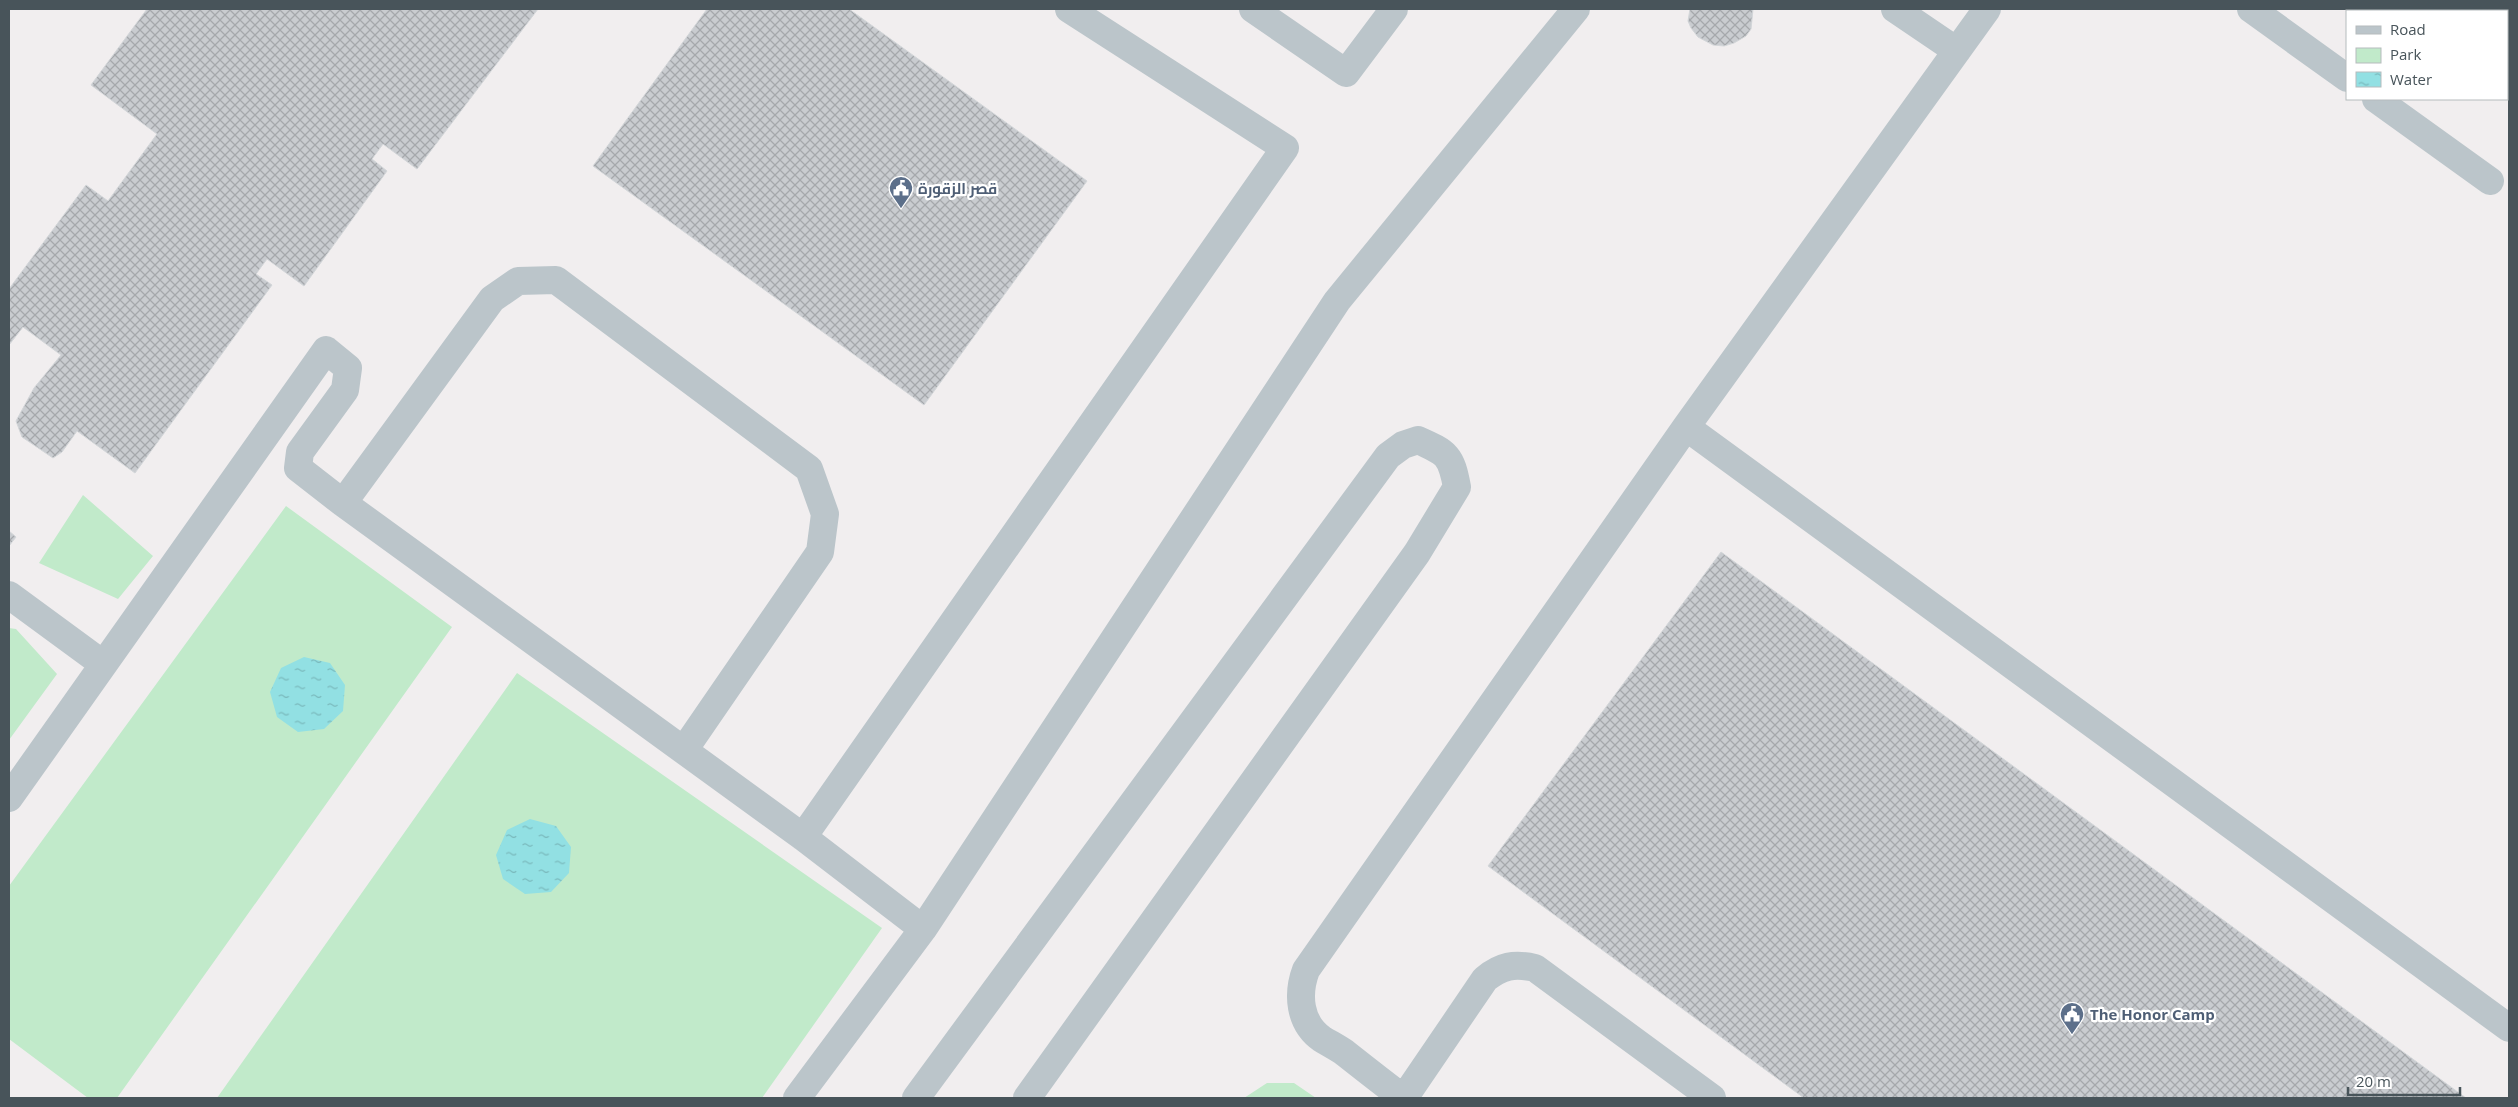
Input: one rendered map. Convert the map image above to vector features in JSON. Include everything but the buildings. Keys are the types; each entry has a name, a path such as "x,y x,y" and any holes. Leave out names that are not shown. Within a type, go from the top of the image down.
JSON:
{"street":[{"path":"803,837 1286,148 1069,9"},
{"path":"1253,9 1346,73 1394,9"},
{"path":"797,1098 923,929 1337,301 1576,9"},
{"path":"1895,9 1956,51"},
{"path":"1712,1098 1535,968 1522,965 1502,968 1485,979 1403,1098 1335,1045 1321,1038 1310,1027 1303,1013 1300,998 1301,983 1306,970 1686,427 1987,9"},
{"path":"2251,9 2346,77"},
{"path":"2377,100 2490,180"},
{"path":"343,503 492,299 518,281 556,280 809,469 825,514 820,552 684,750"},
{"path":"9,798 326,350 348,368 345,390 300,452 298,468 343,503 803,837 923,929"},
{"path":"1686,427 2509,1028"},
{"path":"916,1098 1388,456 1403,445 1418,440 1444,452 1454,471 1458,487 1417,553 1027,1098"},
{"path":"9,595 103,664"}],"green space":[{"path":"83,495 153,556 118,599 39,563"},
{"path":"286,506 452,627 117,1098 88,1098 9,1039 9,886"},
{"path":"9,628 16,629 57,674 9,740"},
{"path":"517,673 882,928 762,1098 217,1098"},
{"path":"1267,1083 1294,1083 1316,1098 1244,1098"}],"water":[{"path":"304,657 330,663 345,685 343,711 324,729 298,732 277,717 270,692 281,668"},
{"path":"530,819 556,826 571,847 569,873 551,892 525,894 503,879 496,855 507,830"}],"place":[{"name":"قصر الزقورة","path":"901,209"},
{"name":"The Honor Camp","path":"2072,1035"}]}
